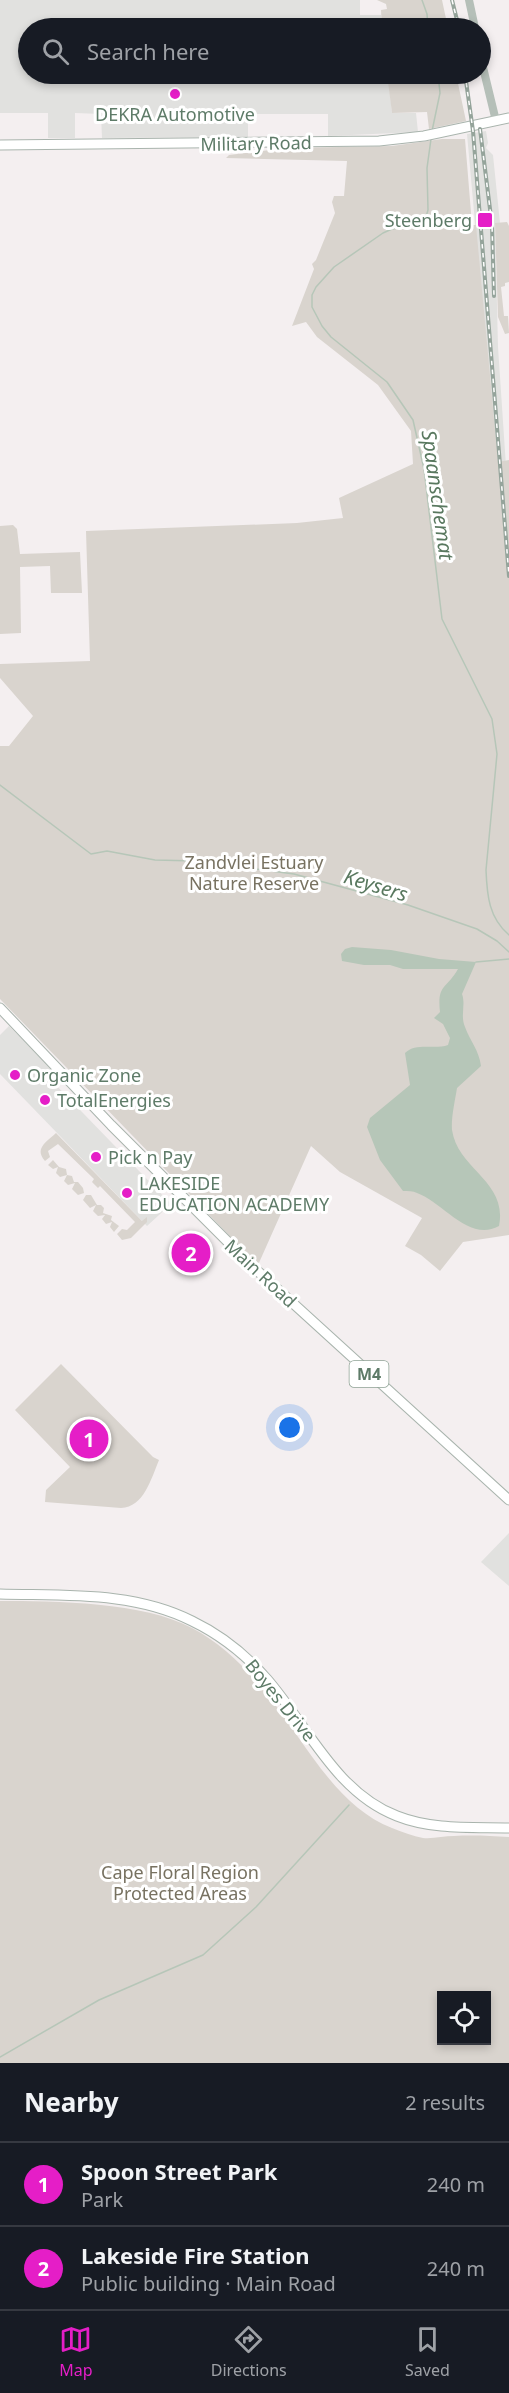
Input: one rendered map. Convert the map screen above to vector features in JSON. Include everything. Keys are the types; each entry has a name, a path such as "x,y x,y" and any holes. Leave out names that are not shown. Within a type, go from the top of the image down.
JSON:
{"main road":[{"name":"Military Road","path":"0,145 368,141 423,136 509,118"},
{"name":"Main Road","path":"0,1008 111,1125 251,1266 509,1500"},
{"name":"Boyes Drive","path":"0,1594 130,1601 159,1608 191,1620 221,1638 254,1665 280,1694 345,1780 375,1805 397,1816 423,1824 509,1828"}],"street":[{"path":"469,0 473,18"},
{"path":"487,84 496,121"}],"shaded area":[{"path":"0,0 360,0 360,15 381,15 381,18 18,18 18,84 389,84 392,113 416,113 418,132 328,136 328,114 248,114 248,137 102,138 101,114 75,113 75,138 48,138 48,113 0,113"},
{"path":"486,131 488,143 486,148 493,155 500,223 495,223 498,347 509,511 509,600 467,134"},
{"path":"352,947 476,962 462,994 463,1018 481,1066 457,1088 452,1130 463,1156 490,1186 496,1198 500,1211 499,1226 488,1230 477,1229 457,1219 427,1198 414,1192 403,1191 380,1160 367,1127 370,1118 410,1085 405,1053 420,1047 448,1045 450,1038 443,1024 434,1018 440,1012 441,992 458,969 403,969 390,965 364,965 342,961 341,954 345,949"},
{"path":"9,1026 53,1070 47,1076 171,1204 147,1226 0,1074 0,1035"},
{"path":"509,1533 509,1586 481,1562"}],"green space":[{"path":"377,0 442,0 446,18 381,18 381,10 387,9 386,4"},
{"path":"388,84 458,84 466,121 429,129 427,112 392,113"},
{"name":"Zandvlei Estuary Nature Reserve","path":"442,139 465,139 472,225 476,225 498,462 509,460 509,1235 463,1242 440,1271 421,1255 405,1246 422,1218 340,1172 311,1146 258,1265 0,999 0,746 9,746 33,716 0,678 0,664 90,661 86,531 297,523 343,518 339,498 413,464 411,431 378,385 317,337 306,322 292,326 314,269 312,264 316,260 335,213 332,202 334,196 344,196 347,161 226,158 229,155 286,148 392,146"},
{"path":"507,222 509,226 509,282 501,287 504,316 508,316 509,333 505,334 498,317 495,223"},
{"path":"13,525 17,529 20,554 80,552 82,593 51,593 50,566 20,567 21,633 0,634 0,526"},
{"path":"56,1133 142,1221 147,1217 147,1222 131,1238 122,1240 117,1234 122,1229 127,1230 135,1222 100,1186 98,1188 92,1182 94,1179 58,1144 48,1151 50,1157 45,1161 42,1157 41,1149"},
{"path":"53,1160 59,1167 66,1169 67,1175 60,1177 56,1173 58,1167 53,1169 48,1165"},
{"path":"67,1175 72,1176 74,1182 78,1182 84,1193 78,1195 72,1189 75,1183 68,1185 64,1181"},
{"path":"86,1195 91,1195 97,1205 104,1208 103,1213 112,1216 111,1220 119,1226 114,1232 110,1227 112,1222 106,1224 102,1219 105,1215 98,1216 93,1211 96,1205 90,1208 83,1200"},
{"path":"61,1364 153,1457 159,1460 146,1491 136,1503 121,1508 45,1502 46,1490 70,1467 15,1410"},
{"name":"Cape Floral Region Protected Areas","path":"0,1601 72,1603 125,1608 172,1619 192,1628 237,1661 275,1704 326,1775 363,1812 392,1828 423,1838 509,1837 509,2063 0,2063"}],"waterway":[{"name":"Spaanschemat","path":"422,0 427,18"},
{"name":"Spaanschemat","path":"432,131 440,93 439,84"},
{"name":"Spaanschemat","path":"431,139 427,168 428,210 425,220 421,224 392,229 383,233 334,267 316,287 312,295 312,307 331,337 387,382 413,420 424,469 442,619 492,719 497,754 486,880 493,914 509,935"},
{"name":"Keysers","path":"0,785 91,854 107,851 155,860 196,861 294,874 408,905 477,929 497,941 509,952"},
{"path":"476,962 509,959"},
{"path":"0,2057 99,2000 203,1955 256,1907 349,1805"}],"railway":[{"path":"452,0 456,18"},
{"path":"466,84 473,131 509,576"},
{"path":"480,129 492,225 494,296"}],"place":[{"name":"DEKRA Automotive","path":"175,94"},
{"name":"Steenberg","path":"485,220"},
{"name":"Organic Zone","path":"15,1075"},
{"name":"TotalEnergies","path":"45,1100"},
{"name":"Pick n Pay","path":"96,1157"},
{"name":"LAKESIDE EDUCATION ACADEMY","path":"127,1193"},
{"name":"Lakeside Fire Station","path":"191,1253"},
{"name":"Spoon Street Park","path":"89,1439"}]}
